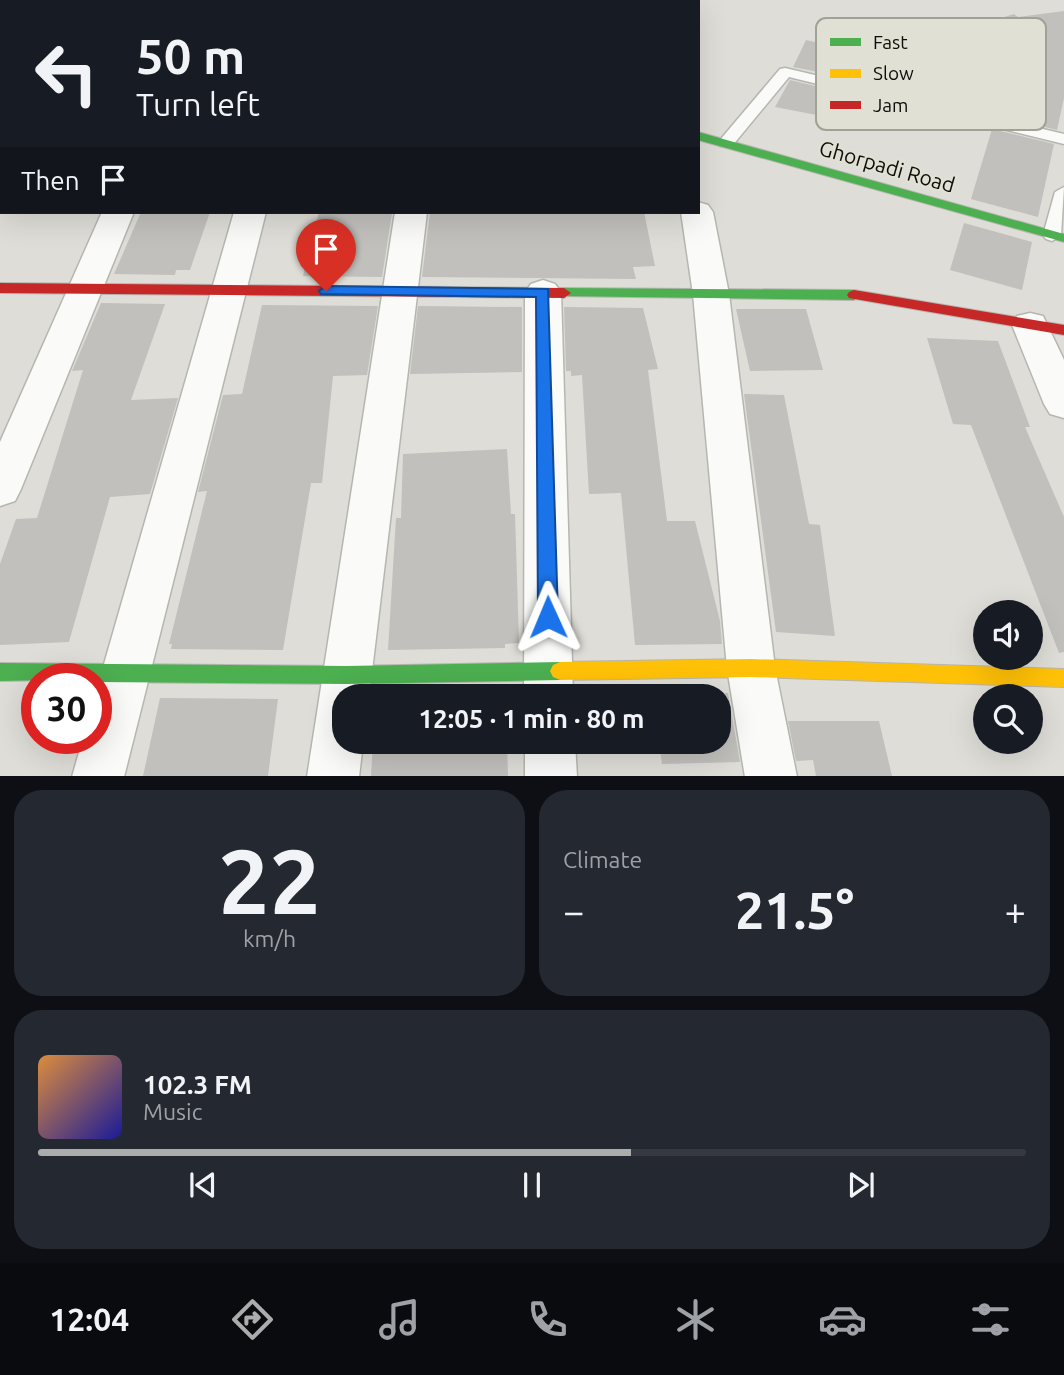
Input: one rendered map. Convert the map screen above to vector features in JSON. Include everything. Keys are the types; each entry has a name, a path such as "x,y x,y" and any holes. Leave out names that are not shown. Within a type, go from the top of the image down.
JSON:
{"street":[{"name":"Ghorpadi Road","path":"700,136 1058,237"},
{"path":"0,489 117,214"},
{"path":"97,776 249,214"},
{"path":"333,776 411,214"},
{"path":"697,214 711,294 751,668 771,776"},
{"path":"0,288 853,295 1047,327 1064,404"},
{"path":"543,292 549,684"},
{"path":"0,672 347,675 549,684 751,668 1064,678"},
{"path":"550,754 551,776"}],"lane":[{"path":"726,143 785,72 816,79"},
{"path":"1027,130 1064,139"},
{"path":"1058,237 1064,192"}],"building":[{"path":"1064,11 1064,98 1057,130 1046,127 1046,18 1001,18 1014,14 1018,17"},
{"path":"806,40 816,42 816,72 793,67"},
{"path":"790,80 816,86 816,115 775,107"},
{"path":"992,130 1054,144 1038,217 971,199"},
{"path":"140,214 209,214 190,270 176,270 175,275 114,274"},
{"path":"318,214 392,214 382,277 303,276"},
{"path":"430,214 644,214 655,266 633,267 636,279 422,277"},
{"path":"964,223 1032,242 1022,290 950,270"},
{"path":"101,303 165,304 131,400 178,398 150,494 110,497 69,642 0,645 0,564 16,519 37,518 83,370 72,371"},
{"path":"262,305 378,306 367,375 333,376 322,483 311,483 283,650 171,649 172,644 169,644 207,491 198,492 223,395 242,394"},
{"path":"418,306 522,307 522,372 410,374"},
{"path":"564,307 643,308 658,369 648,370 667,521 695,521 720,621 722,644 635,645 621,493 589,494 582,375 571,376 571,371 566,371"},
{"path":"736,309 806,309 823,370 750,371"},
{"path":"927,338 998,341 1030,427 1025,427 1064,517 1064,652 1059,653 1043,612 1043,600 1039,600 971,425 953,424"},
{"path":"744,394 784,395 809,524 820,525 835,636 776,632"},
{"path":"507,449 511,514 515,514 519,643 505,644 505,648 388,650 396,518 401,518 403,454"},
{"path":"160,698 278,699 268,776 143,776"},
{"path":"731,710 740,762 662,764 661,754 731,754"},
{"path":"788,721 879,721 892,776 816,776 813,760 796,761"},
{"path":"372,754 507,754 508,776 371,776"}],"traffic: fast":[{"path":"700,137 1064,238"},
{"path":"564,293 854,295"},
{"path":"0,672 347,675 560,671"}],"traffic: slow":[{"path":"560,671 751,668 1064,678"}],"traffic: jam":[{"path":"0,288 564,293"},
{"path":"854,295 1064,330"}],"route":[{"path":"326,291 543,292 548,617"}]}
